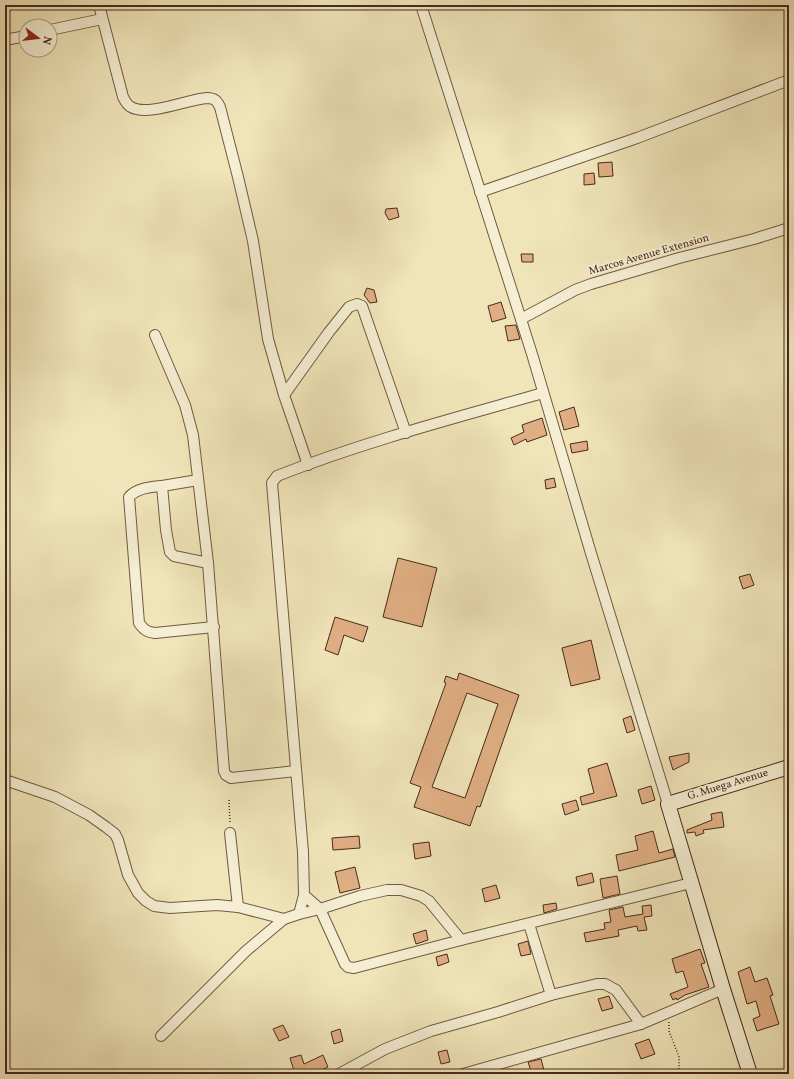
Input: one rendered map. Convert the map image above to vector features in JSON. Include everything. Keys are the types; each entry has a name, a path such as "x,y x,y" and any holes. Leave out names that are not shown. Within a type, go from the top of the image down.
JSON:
{"street":[{"path":"99,5 127,104 131,107 143,110 152,110 212,98 220,107 253,241 268,339 284,395 308,465"},
{"path":"421,5 521,319 594,565 692,883 723,990 750,1074"},
{"path":"58,28 102,19"},
{"path":"5,40 18,38"},
{"path":"480,192 637,138 789,80"},
{"name":"Marcos Avenue Extension","path":"521,319 574,290 591,284 789,228"},
{"path":"284,395 329,332 349,307 357,304 362,306 406,432"},
{"path":"155,335 185,405 190,422 208,562 224,770 226,775 231,778 296,771"},
{"path":"299,914 304,895 303,852 276,526 271,488 272,483 277,476 406,432 543,393"},
{"path":"198,480 139,490 129,497 140,624 147,632 155,633 214,626"},
{"path":"162,486 166,530 170,552 174,556 208,562"},
{"name":"G. Muega Avenue","path":"668,804 789,767"},
{"path":"5,780 55,797 89,815 115,834 128,875 138,893 154,906 170,908 217,905 238,907 284,919"},
{"path":"230,833 238,907"},
{"path":"304,895 320,910 345,964 348,967 354,968 692,883"},
{"path":"162,1036 246,951 284,919 299,914 320,910 360,896 387,890 401,890 421,896 429,902 461,940"},
{"path":"529,924 551,995"},
{"path":"339,1074 385,1049 431,1031 551,995 597,984 609,985 619,993 641,1024"},
{"path":"463,1074 641,1024 723,990"}],"path":[{"path":"229,800 230,833"},
{"path":"668,1012 669,1031 679,1057 679,1074"}],"building":[{"path":"612,162 613,176 599,177 598,163"},
{"path":"594,173 595,184 584,185 584,174"},
{"path":"397,208 399,217 389,220 385,213 386,209"},
{"path":"521,254 533,254 533,262 522,262"},
{"path":"367,288 374,290 377,302 370,303 364,295"},
{"path":"501,302 506,318 492,322 488,306"},
{"path":"516,325 520,339 508,341 505,326"},
{"path":"574,407 579,426 564,430 559,412"},
{"path":"542,418 547,435 527,442 526,439 514,445 511,438 524,432 522,425"},
{"path":"587,441 588,450 572,453 570,444"},
{"path":"554,478 556,487 546,489 545,480"},
{"path":"398,558 437,568 422,627 383,617"},
{"path":"750,574 754,585 743,589 739,577"},
{"path":"335,617 368,627 363,642 344,635 338,655 325,650"},
{"path":"591,640 600,679 571,686 562,648"},
{"path":"459,673 519,695 480,807 477,806 470,826 414,807 421,787 410,783 446,683 444,682 446,676 457,680","holes":["467,693 498,704 465,798 432,787"]},
{"path":"631,716 635,730 627,733 623,719"},
{"path":"689,753 689,762 673,770 669,757"},
{"path":"607,763 617,796 582,805 580,797 594,793 588,769"},
{"path":"651,786 655,800 642,804 638,790"},
{"path":"576,800 579,810 565,815 562,804"},
{"path":"722,812 724,827 703,830 704,833 696,836 695,832 687,833 687,830 712,820 711,814"},
{"path":"653,831 659,853 673,849 675,857 619,871 616,855 638,850 635,836"},
{"path":"359,836 360,848 333,850 332,838"},
{"path":"429,842 431,856 415,859 413,844"},
{"path":"355,867 360,888 340,893 335,872"},
{"path":"592,873 594,882 578,886 576,877"},
{"path":"617,876 620,894 603,898 600,879"},
{"path":"496,885 500,898 485,902 482,889"},
{"path":"556,903 557,909 544,913 543,905"},
{"path":"651,905 652,916 644,917 647,930 638,931 637,926 618,930 619,936 586,942 584,933 605,929 604,923 611,922 609,910 623,907 625,917 643,914 642,906"},
{"path":"426,930 428,940 416,944 413,934"},
{"path":"528,941 531,954 521,956 518,944"},
{"path":"700,949 705,963 701,964 709,987 685,995 677,1000 676,998 673,1000 670,994 688,987 683,971 676,973 672,959"},
{"path":"447,954 449,962 438,966 436,957"},
{"path":"750,967 755,982 767,978 773,995 770,996 779,1024 757,1031 753,1019 760,1016 756,1001 747,1004 738,972"},
{"path":"609,996 613,1008 602,1011 598,999"},
{"path":"283,1025 289,1037 279,1041 273,1029"},
{"path":"340,1029 343,1041 334,1044 331,1032"},
{"path":"649,1039 655,1054 641,1059 635,1044"},
{"path":"447,1050 450,1062 441,1064 438,1052"},
{"path":"301,1055 304,1064 323,1055 328,1067 315,1073 314,1069 295,1074 290,1058"},
{"path":"541,1059 545,1074 532,1074 528,1062"}]}
